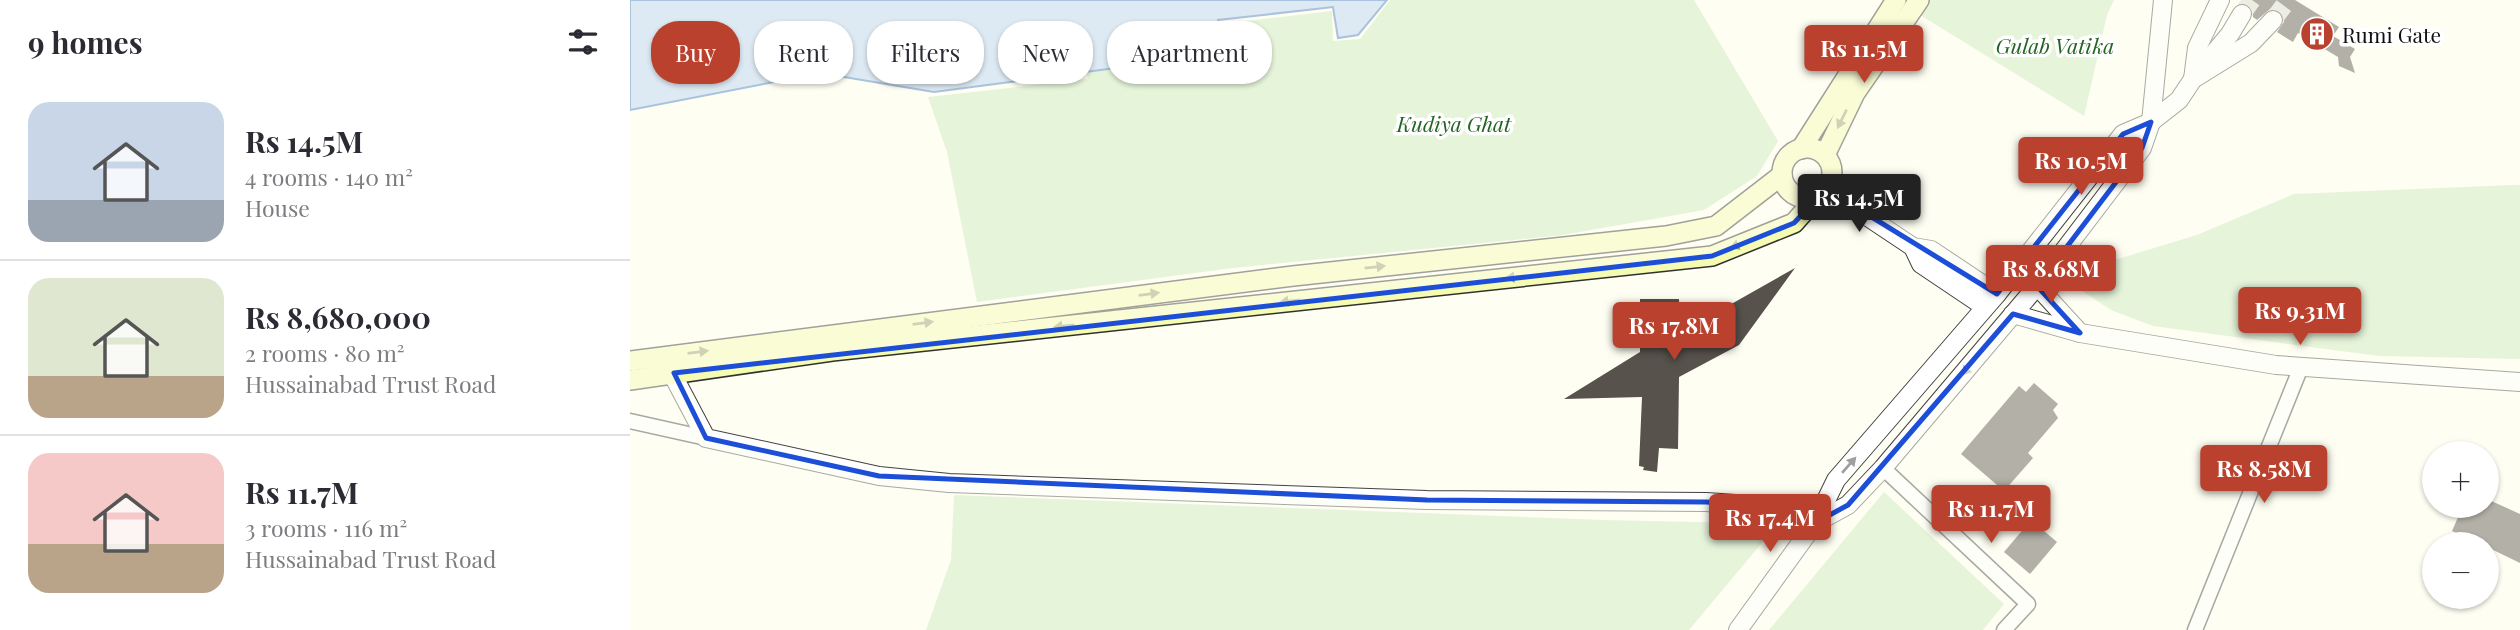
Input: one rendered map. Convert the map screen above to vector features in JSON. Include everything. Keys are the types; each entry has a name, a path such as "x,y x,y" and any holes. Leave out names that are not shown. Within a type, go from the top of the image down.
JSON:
{"main road":[{"path":"1822,193 1801,198 1794,195 1784,182 1782,174 1787,158 1801,149 1896,0"},
{"path":"1825,155 1855,93 1919,0"},
{"path":"630,380 832,351 1712,256 1794,223 1822,193 1832,178 1832,170 1825,155 1809,148 1801,149"},
{"path":"630,361 1293,276 1665,236 1716,226 1782,174"}],"street":[{"path":"1815,523 1848,505 1883,468 2037,286 2141,148 2151,122 2163,0"},
{"path":"2193,79 2196,48 2220,0"},
{"path":"1738,630 1815,523 1836,480 1991,301 2123,134 2151,122 2179,100 2230,34 2242,14"},
{"path":"2193,79 2252,43 2273,20"},
{"path":"1822,193 1913,247 1931,250 1991,301"},
{"path":"2037,286 2080,333"},
{"path":"2013,314 2080,333 2276,365 2517,383"},
{"path":"662,356 674,373 706,438"},
{"path":"2195,630 2301,367"},
{"path":"630,421 878,476 949,483 1427,500 1706,502 1764,506 1795,514 1815,523"},
{"path":"1883,468 2028,604 2004,630"}],"highlighted area":[{"path":"2151,122 2142,148 2037,286 2080,333 2013,314 1848,505 1815,523 1764,506 1706,502 1427,500 879,476 706,438 674,373 1712,256 1794,223 1826,189 1997,294 2123,134"}],"green space":[{"name":"Kudiya Ghat","path":"1390,0 1694,0 1778,141 1757,176 1704,210 1563,235 1233,268 977,302 947,152 928,97 1044,84 1093,84 1093,53 1107,51 1107,84 1272,84 1272,21 1246,21 1332,11 1333,41 1360,39"},
{"name":"Gulab Vatika","path":"1927,0 2114,0 2107,15 2084,116 1917,13"},
{"path":"2520,185 2520,359 2379,356 2153,326 2111,310 2081,290 2075,272 2197,235 2294,194"},
{"path":"1884,492 2004,604 1983,630 1769,630"},
{"path":"954,495 1776,526 1689,630 926,630 951,560"}],"water":[{"path":"630,0 1387,0 1358,35 1338,38 1333,7 1218,21 1107,21 1107,69 1093,71 1093,21 998,21 998,84 934,92 886,84 984,84 984,21 867,21 867,81 853,78 853,21 754,21 754,84 764,84 630,110"}],"building":[{"name":"Rumi Gate","path":"2247,0 2295,0 2339,27 2333,36 2355,49 2350,57 2355,73 2339,66 2338,57 2298,33 2293,42 2277,32 2284,22 2280,11 2270,9 2257,20 2246,3"},
{"path":"1795,268 1739,345 1679,377 1678,449 1659,448 1657,472 1643,470 1644,467 1639,466 1642,397 1564,399 1640,352 1640,299 1679,299 1680,333"},
{"path":"2034,383 2058,404 2053,410 2058,418 2028,453 2033,458 2004,491 1961,454 2019,386 2026,392"},
{"path":"2499,504 2520,514 2520,563 2499,553 2499,532 2452,531 2458,518 2499,518"},
{"path":"2031,520 2057,542 2030,574 2004,552"}],"tunnel":[{"path":"2242,14 2252,0"},
{"path":"2273,20 2288,0"}],"place":[{"name":"Rumi Gate","path":"2317,34"}]}
